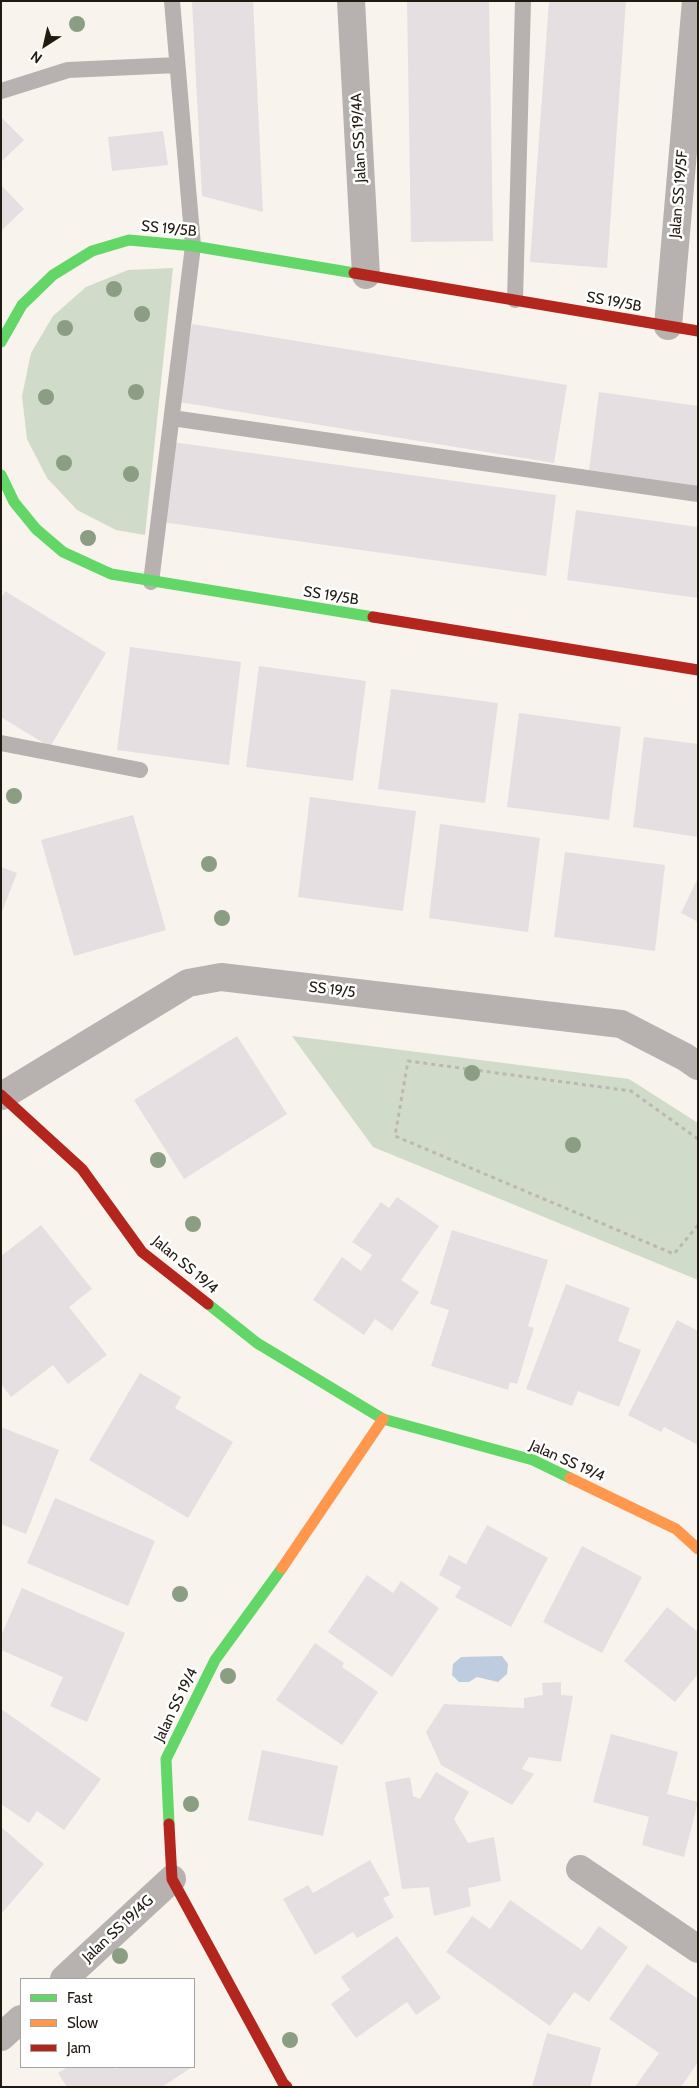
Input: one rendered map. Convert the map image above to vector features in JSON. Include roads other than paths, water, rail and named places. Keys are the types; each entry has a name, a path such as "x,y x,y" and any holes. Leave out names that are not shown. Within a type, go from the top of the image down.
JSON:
{"street":[{"name":"Jalan SS 19/4A","path":"351,1 366,275"},
{"name":"Jalan SS 19/5F","path":"668,326 696,1"},
{"name":"SS 19/5B","path":"1,342 22,305 53,275 92,251 129,240 193,246 698,331"},
{"name":"SS 19/5B","path":"1,475 14,502 36,529 63,552 112,574 151,582 698,670"},
{"name":"SS 19/5","path":"2,1095 188,983 221,977 622,1024 691,1061"},
{"name":"Jalan SS 19/4","path":"2,1095 82,1169 142,1252 257,1343 383,1419 533,1460 676,1529 698,1549"},
{"name":"Jalan SS 19/4","path":"287,2087 283,2083 172,1879 166,1759 215,1660 284,1565 383,1419"},
{"path":"580,1869 698,1949"},
{"name":"Jalan SS 19/4G","path":"65,1978 172,1879"},
{"path":"1,2038 20,2020"}],"lane":[{"path":"151,582 193,246 172,1"},
{"path":"515,300 523,1"},
{"path":"1,91 68,70 177,65"},
{"path":"172,418 698,494"},
{"path":"1,744 140,770"}],"water":[{"path":"502,1656 508,1664 507,1674 498,1682 477,1677 469,1682 459,1682 452,1675 453,1664 461,1657"}]}
